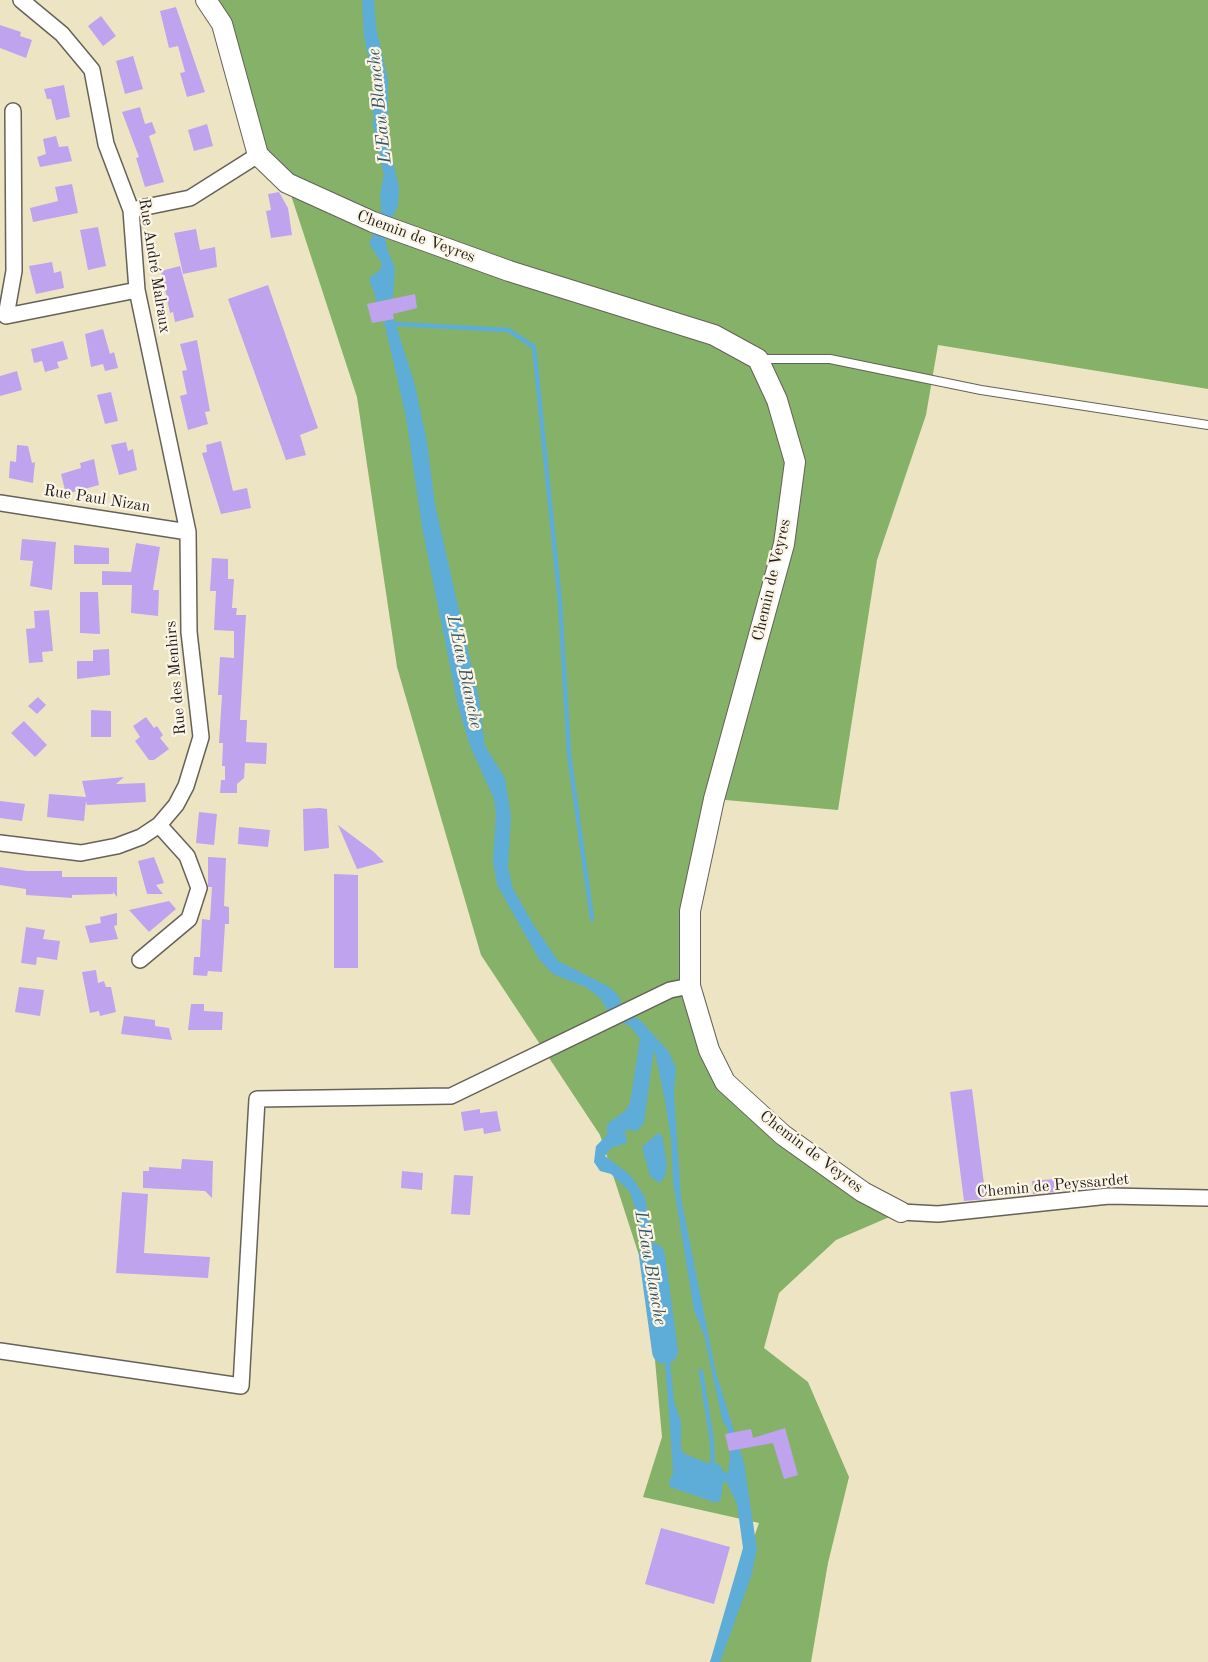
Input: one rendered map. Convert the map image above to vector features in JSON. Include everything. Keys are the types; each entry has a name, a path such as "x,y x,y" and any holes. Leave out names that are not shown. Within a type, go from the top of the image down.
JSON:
{"street":[{"name":"Rue André Malraux","path":"21,0 62,34 92,70 106,144 131,210 137,290 188,532"},
{"path":"131,210 189,198 258,154 222,24 206,0"},
{"path":"13,111 14,271 6,316 137,290"},
{"name":"Chemin de Veyres","path":"258,154 287,183 373,222 509,271 714,335 758,359 777,400 795,462 784,544 714,799 690,910 690,986 709,1050 725,1082 783,1135 863,1192 901,1212"},
{"name":"Rue Paul Nizan","path":"0,503 188,532"},
{"name":"Rue des Menhirs","path":"0,843 81,853 117,846 141,837 159,825 176,805 186,786 201,737 189,632 188,532"},
{"path":"140,960 189,919 199,888 187,856 159,825"},
{"path":"0,1351 241,1386 257,1099 451,1096 670,990 690,986"},
{"name":"Chemin de Peyssardet","path":"901,1212 938,1214 1109,1196 1208,1198"}],"lane":[{"path":"758,359 830,359 981,390 1208,425"}],"green space":[{"path":"206,0 1208,0 1208,389 938,345 926,415 877,560 838,810 714,799 690,986 725,1082 901,1212 836,1240 779,1293 764,1348 808,1382 849,1477 828,1563 811,1662 710,1662 759,1523 643,1497 662,1437 648,1283 600,1135 481,955 397,667 357,397 287,183 258,155"}],"water":[{"path":"362,0 374,0 376,27 388,80 388,142 399,187 398,205 385,236 387,249 395,268 393,298 377,302 369,278 380,270 382,264 369,243 382,218 380,195 384,175 373,126 374,85 364,37"},
{"path":"394,319 415,385 427,442 435,504 479,699 485,746 505,778 511,816 508,867 513,889 558,961 609,987 618,995 623,1008 642,1022 669,1052 676,1068 674,1093 681,1198 716,1373 744,1463 757,1549 751,1577 720,1662 710,1662 743,1548 737,1504 726,1481 723,1482 721,1498 717,1503 670,1487 669,1482 673,1473 669,1413 660,1305 651,1258 630,1192 611,1174 600,1171 594,1162 596,1146 607,1135 607,1124 625,1111 630,1103 640,1039 631,1027 610,1015 601,999 586,987 553,974 539,959 497,885 493,860 496,814 494,799 470,746 458,706 422,527 406,417 384,321","holes":["654,1049 671,1139 673,1182 694,1310 704,1335 722,1419 728,1430 730,1460 728,1473 724,1472 719,1464 707,1463 685,1454 681,1449 681,1422 674,1401 666,1321 645,1197 630,1175 605,1156 611,1148 627,1143 625,1130 637,1131 644,1123"]},
{"path":"658,1133 662,1135 667,1163 665,1177 659,1183 650,1176 642,1147"}],"building":[{"path":"176,7 205,92 187,97 180,73 185,72 178,46 169,48 160,11"},
{"path":"101,16 116,36 103,46 88,26"},
{"path":"0,25 21,32 20,36 32,40 26,58 0,48"},
{"path":"133,56 143,89 125,94 116,61"},
{"path":"64,85 70,117 56,120 51,99 47,99 44,89"},
{"path":"140,107 145,124 152,122 156,133 149,136 164,182 145,187 136,158 139,157 122,112"},
{"path":"207,124 213,146 194,151 188,130"},
{"path":"56,136 59,147 68,146 72,161 40,167 37,157 46,154 43,139"},
{"path":"72,184 78,213 33,222 30,208 58,201 55,187"},
{"path":"279,192 288,208 292,235 271,238 266,211 271,210 268,194"},
{"path":"98,227 106,266 88,270 80,230"},
{"path":"196,229 200,250 215,247 217,267 183,274 174,233"},
{"path":"52,262 54,273 61,271 64,288 36,294 29,266"},
{"path":"180,266 194,317 175,322 173,312 170,313 161,271"},
{"path":"268,285 318,428 300,435 306,455 286,460 228,299"},
{"path":"415,294 417,308 393,314 394,319 372,323 367,304"},
{"path":"103,329 110,354 114,352 118,368 105,371 103,364 91,367 85,334"},
{"path":"197,340 210,411 205,412 208,424 188,430 180,396 187,394 182,371 187,370 180,344"},
{"path":"63,341 68,359 57,362 59,368 45,372 42,361 34,363 31,349"},
{"path":"17,371 22,390 0,396 0,376"},
{"path":"111,392 118,421 105,424 97,395"},
{"path":"221,441 233,491 247,488 251,508 221,514 202,453 207,452 206,445"},
{"path":"126,442 128,451 133,449 137,470 119,475 111,445"},
{"path":"17,445 28,446 32,463 35,462 33,483 9,478 10,461 16,462"},
{"path":"94,459 99,485 66,494 61,474 81,468 80,463"},
{"path":"22,539 56,542 52,590 30,586 33,561 20,560"},
{"path":"136,543 160,547 153,590 159,590 158,616 131,613 132,585 102,585 102,571 131,572"},
{"path":"74,545 109,548 109,564 74,564"},
{"path":"212,558 228,559 228,579 234,579 232,608 237,608 236,615 246,615 240,720 247,720 246,742 267,743 266,764 245,763 244,778 237,784 237,793 220,793 221,780 225,780 225,766 222,766 223,743 219,743 222,695 218,695 220,657 234,658 234,631 214,630 216,591 210,591"},
{"path":"80,592 98,592 100,634 80,633"},
{"path":"49,610 53,651 42,652 43,662 29,663 26,629 35,628 34,611"},
{"path":"109,649 110,675 77,679 77,661 93,661 93,650"},
{"path":"38,697 46,705 37,714 28,706"},
{"path":"91,710 111,711 111,737 91,737"},
{"path":"146,717 154,728 157,726 163,735 160,738 169,749 154,760 149,760 135,741 140,737 133,726"},
{"path":"24,721 47,745 35,757 11,733"},
{"path":"124,777 116,784 145,783 146,802 87,805 86,801 84,821 47,817 49,794 86,797 82,781"},
{"path":"0,801 25,804 22,821 0,818"},
{"path":"303,809 327,809 329,848 304,851"},
{"path":"199,812 217,814 214,845 196,843"},
{"path":"338,825 374,852 384,862 357,869"},
{"path":"239,827 270,830 268,847 238,844"},
{"path":"154,857 164,883 156,885 163,894 147,894 138,861"},
{"path":"208,857 226,858 224,906 229,907 229,924 225,924 222,972 208,971 207,976 193,975 194,957 200,957 202,919 210,920 212,887 208,887"},
{"path":"0,867 27,871 62,871 62,877 117,877 117,897 113,892 113,894 72,895 72,898 26,895 26,889 0,885"},
{"path":"334,874 358,875 358,968 334,968"},
{"path":"169,901 176,909 149,932 129,910"},
{"path":"117,913 117,925 114,926 118,939 90,943 85,926 101,923 100,917"},
{"path":"26,927 45,930 43,939 60,941 57,960 37,957 36,965 21,963"},
{"path":"96,970 98,983 104,981 106,987 111,987 116,1012 100,1016 99,1011 90,1013 82,972"},
{"path":"19,987 44,990 40,1016 15,1012"},
{"path":"191,1004 204,1004 204,1011 223,1012 222,1030 188,1030"},
{"path":"124,1016 155,1020 155,1026 169,1028 172,1040 121,1034"},
{"path":"972,1089 986,1199 964,1201 950,1092"},
{"path":"480,1109 480,1113 497,1111 501,1131 484,1134 483,1128 464,1131 461,1112"},
{"path":"182,1159 213,1161 212,1198 205,1191 143,1188 143,1171 149,1171 149,1167 181,1169"},
{"path":"402,1171 423,1173 422,1190 401,1188"},
{"path":"454,1175 473,1176 470,1215 451,1214"},
{"path":"1054,1179 1056,1192 1033,1194 1032,1181"},
{"path":"122,1192 148,1194 144,1253 210,1257 208,1278 116,1273"},
{"path":"785,1428 798,1475 784,1479 773,1443 729,1451 725,1434 751,1429 753,1438"},
{"path":"661,1528 730,1547 714,1604 645,1584"}],"waterway":[{"name":"L'Eau Blanche","path":"395,324 508,330 534,347 560,602 569,754 592,919"},
{"name":"L'Eau Blanche","path":"652,1256 665,1351"},
{"name":"L'Eau Blanche","path":"701,1371 712,1442 713,1470"}]}
